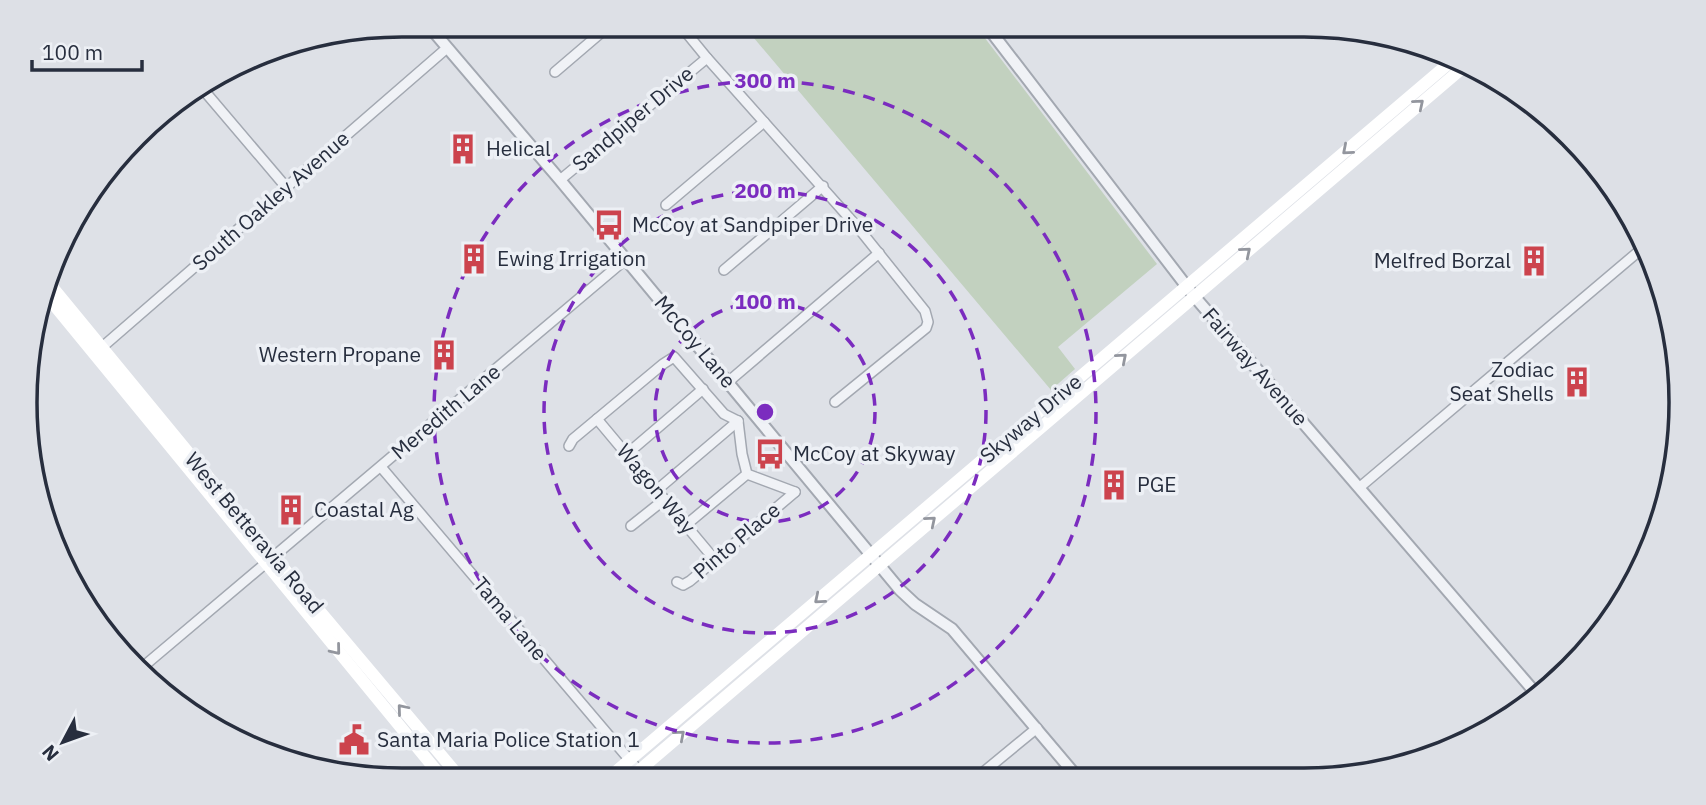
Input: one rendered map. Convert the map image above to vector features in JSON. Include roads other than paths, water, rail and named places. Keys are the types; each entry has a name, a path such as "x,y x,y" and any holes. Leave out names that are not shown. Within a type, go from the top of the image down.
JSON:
{"main road":[{"name":"Skyway Drive","path":"631,768 1190,291 1446,66"},
{"name":"Skyway Drive","path":"1190,291 1458,71"},
{"name":"West Betteravia Road","path":"54,290 98,351"},
{"name":"West Betteravia Road","path":"51,301 98,351 271,561 435,768"},
{"name":"West Betteravia Road","path":"271,561 452,768"}],"street":[{"name":"McCoy Lane","path":"438,37 875,560 915,604 952,629 1071,768"},
{"path":"555,72 595,37"},
{"path":"690,37 879,253 922,307 928,322 926,328 835,402"},
{"name":"Fairway Avenue","path":"996,37 1190,291 1532,688"},
{"name":"South Oakley Avenue","path":"98,351 447,48"},
{"name":"Sandpiper Drive","path":"560,180 706,58"},
{"path":"207,94 286,187"},
{"path":"666,205 764,122"},
{"path":"724,270 823,186"},
{"path":"728,382 879,253"},
{"path":"1360,486 1637,253"},
{"name":"Meredith Lane","path":"147,664 626,259"},
{"path":"569,446 573,439 674,357 724,414 738,421"},
{"path":"627,454 703,389"},
{"name":"Wagon Way","path":"597,419 715,560"},
{"path":"686,525 747,474 738,421"},
{"path":"657,490 738,421"},
{"name":"Tama Lane","path":"381,467 635,766"},
{"name":"Pinto Place","path":"677,582 683,585 687,583 795,492 747,474"},
{"path":"631,526 665,499"},
{"path":"988,768 1037,728"}],"place":[{"name":"Helical","path":"463,149"},
{"name":"McCoy at Sandpiper Drive","path":"609,225"},
{"name":"Ewing Irrigation","path":"474,259"},
{"name":"Melfred Borzal","path":"1534,261"},
{"name":"Western Propane","path":"444,355"},
{"name":"Zodiac Seat Shells","path":"1577,382"},
{"name":"McCoy at Skyway","path":"770,454"},
{"name":"PGE","path":"1114,485"},
{"name":"Coastal Ag","path":"291,510"},
{"name":"Santa Maria Police Station 1","path":"354,740"}]}
